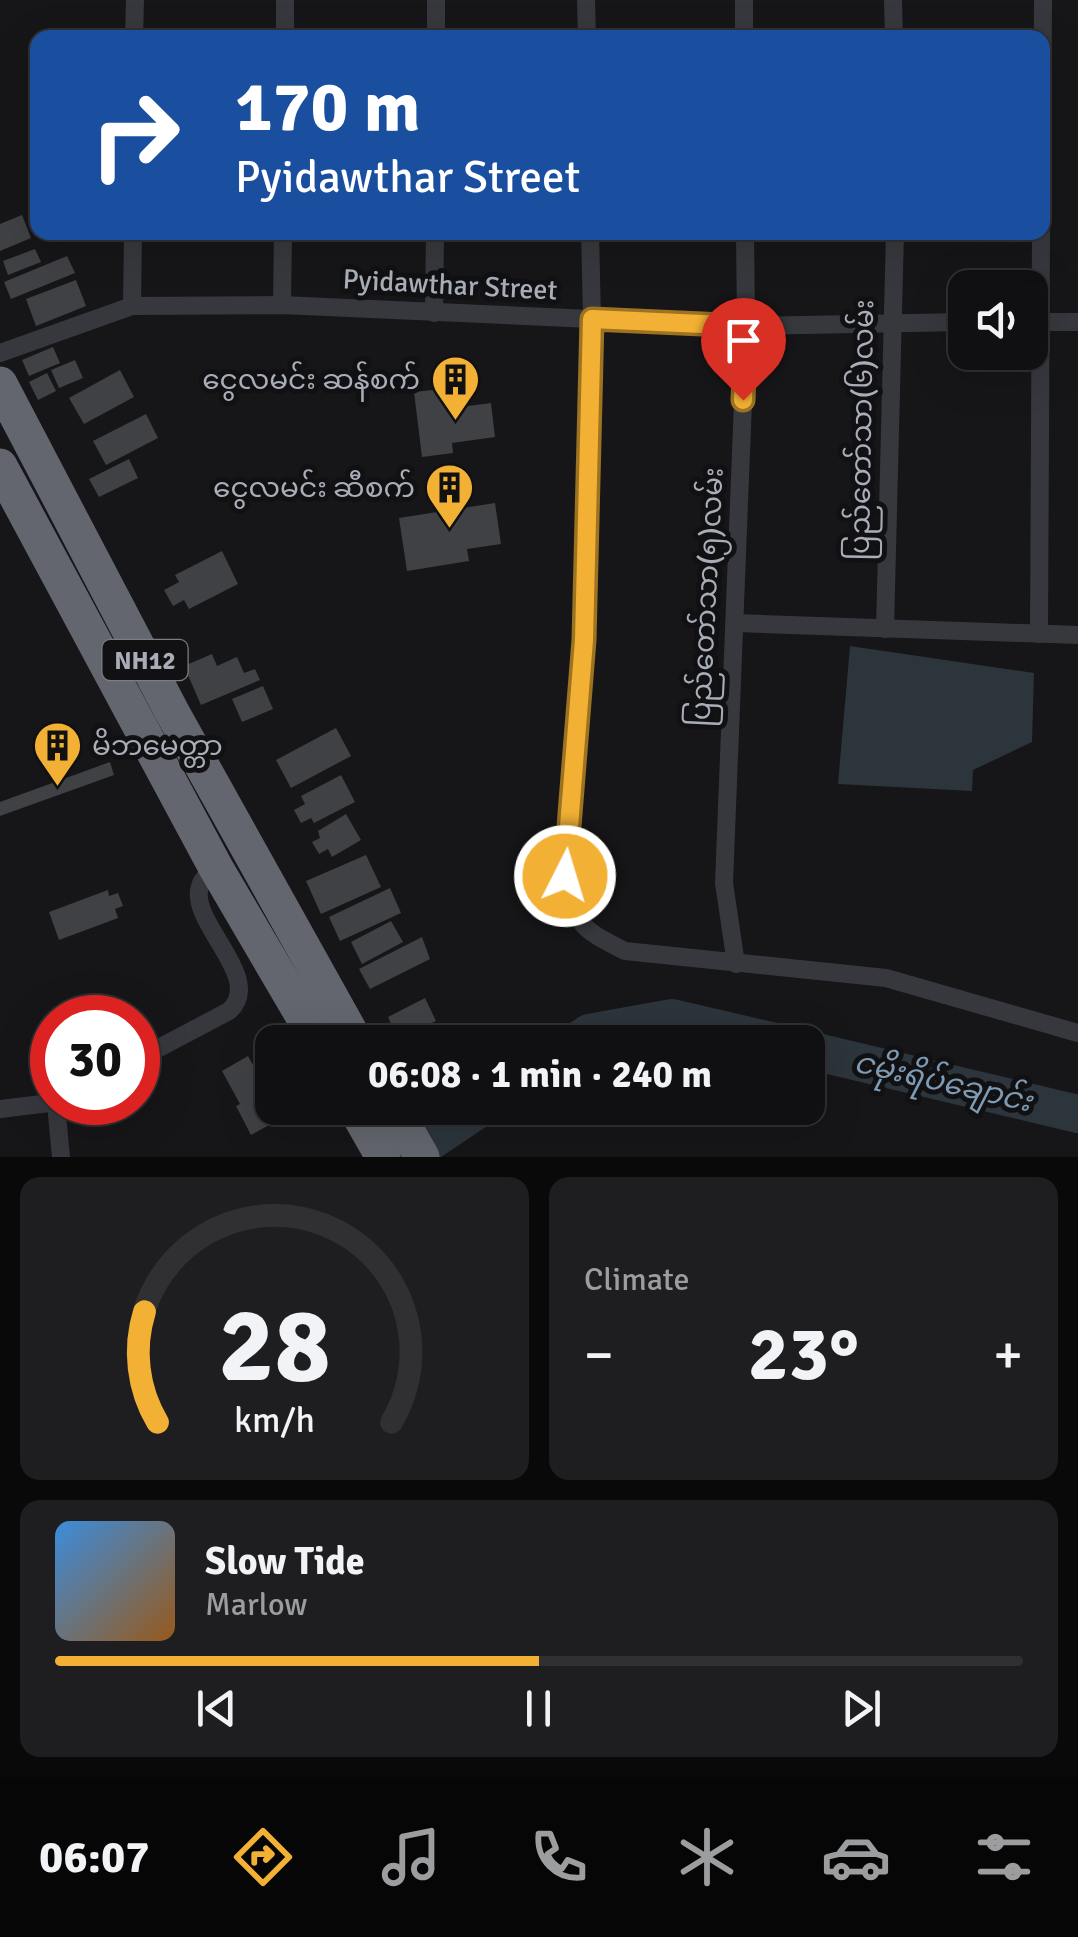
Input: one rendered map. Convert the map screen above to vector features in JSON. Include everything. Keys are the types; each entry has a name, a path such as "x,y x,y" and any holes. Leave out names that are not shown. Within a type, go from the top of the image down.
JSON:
{"highway":[{"name":"NH12","path":"0,384 279,941 311,1025"},
{"name":"NH12","path":"0,466 216,868 279,941 343,1025"},
{"path":"46,556 80,538"},
{"path":"365,1125 383,1157"},
{"path":"404,1125 422,1157"}],"street":[{"path":"134,0 134,30"},
{"path":"285,30 286,0"},
{"path":"436,0 436,30"},
{"path":"586,0 587,30"},
{"path":"744,0 744,30"},
{"path":"893,0 894,30"},
{"path":"1043,0 1043,30"},
{"path":"132,306 133,240"},
{"path":"282,305 283,240"},
{"path":"434,313 435,240"},
{"path":"590,240 592,319 584,640 565,876 573,910 588,932 625,951 886,978 1078,1033"},
{"name":"ပြည်တော်သာ(၅)လမ်း","path":"736,964 724,883 746,326 745,240"},
{"name":"ပြည်တော်သာ(၆)လမ်း","path":"885,629 895,240"},
{"path":"1038,270 1040,240"},
{"name":"Pyidawthar Street","path":"0,353 132,306 282,305 746,326 948,322"},
{"path":"1048,322 1078,322"},
{"path":"1035,370 1039,634"},
{"path":"734,623 1078,635"},
{"path":"160,1048 230,1011 240,995 236,974 200,898 199,886 216,868"},
{"path":"0,1109 30,1106"},
{"path":"59,1125 61,1157"}],"shaded area":[{"path":"850,646 1034,673 1032,742 973,770 972,791 838,784"}],"building":[{"path":"22,215 30,238 0,251 0,224"},
{"path":"35,249 41,262 8,275 3,261"},
{"path":"67,256 75,273 11,299 4,282"},
{"path":"76,280 86,306 36,326 26,299"},
{"path":"53,347 60,363 29,376 22,360"},
{"path":"75,360 83,378 59,388 51,370"},
{"path":"120,370 134,397 84,424 69,398"},
{"path":"47,373 56,391 38,400 29,382"},
{"name":"ငွေလမင်း ဆန်စက်","path":"442,389 445,409 491,403 495,437 452,443 453,453 422,457 414,392"},
{"path":"146,414 158,438 106,465 93,441"},
{"path":"129,459 138,478 99,497 89,479"},
{"name":"ငွေလမင်း ဆီစက်","path":"495,503 501,544 467,549 469,561 407,571 399,518"},
{"path":"222,551 238,584 189,609 184,600 173,606 164,590 179,582 175,575"},
{"path":"212,654 217,666 237,657 244,673 255,669 260,680 201,705 184,666"},
{"path":"263,686 273,709 242,722 232,699"},
{"path":"336,728 351,756 291,788 276,760"},
{"name":"မိဘမေတ္တာ","path":"110,762 114,775 0,816 0,802"},
{"path":"341,775 355,802 314,823 311,818 301,823 294,810 305,804 301,796"},
{"path":"346,814 361,840 332,857 328,849 319,854 312,842 320,838 318,831"},
{"path":"366,855 381,887 321,914 306,881"},
{"path":"390,888 401,913 340,941 329,917"},
{"path":"108,890 109,896 118,893 123,906 115,909 118,918 59,940 49,912"},
{"path":"391,921 403,942 362,964 351,942"},
{"path":"422,937 430,959 370,989 359,969"},
{"path":"425,998 436,1021 428,1025 392,1025 388,1017"},
{"path":"248,1056 255,1068 255,1125 269,1125 251,1135 222,1071"}],"waterway":[{"name":"ငမိုးရိပ်ချောင်း","path":"633,1025 672,1018 702,1025"},
{"name":"ငမိုးရိပ်ချောင်း","path":"825,1054 1078,1114"},
{"name":"ငမိုးရိပ်ချောင်း","path":"407,1157 455,1125"}],"place":[{"name":"ငွေလမင်း ဆန်စက်","path":"455,422"},
{"name":"ငွေလမင်း ဆီစက်","path":"450,530"},
{"name":"မိဘမေတ္တာ","path":"57,788"}],"route":[{"path":"565,876 581,704 592,319 746,326 743,400"}]}
